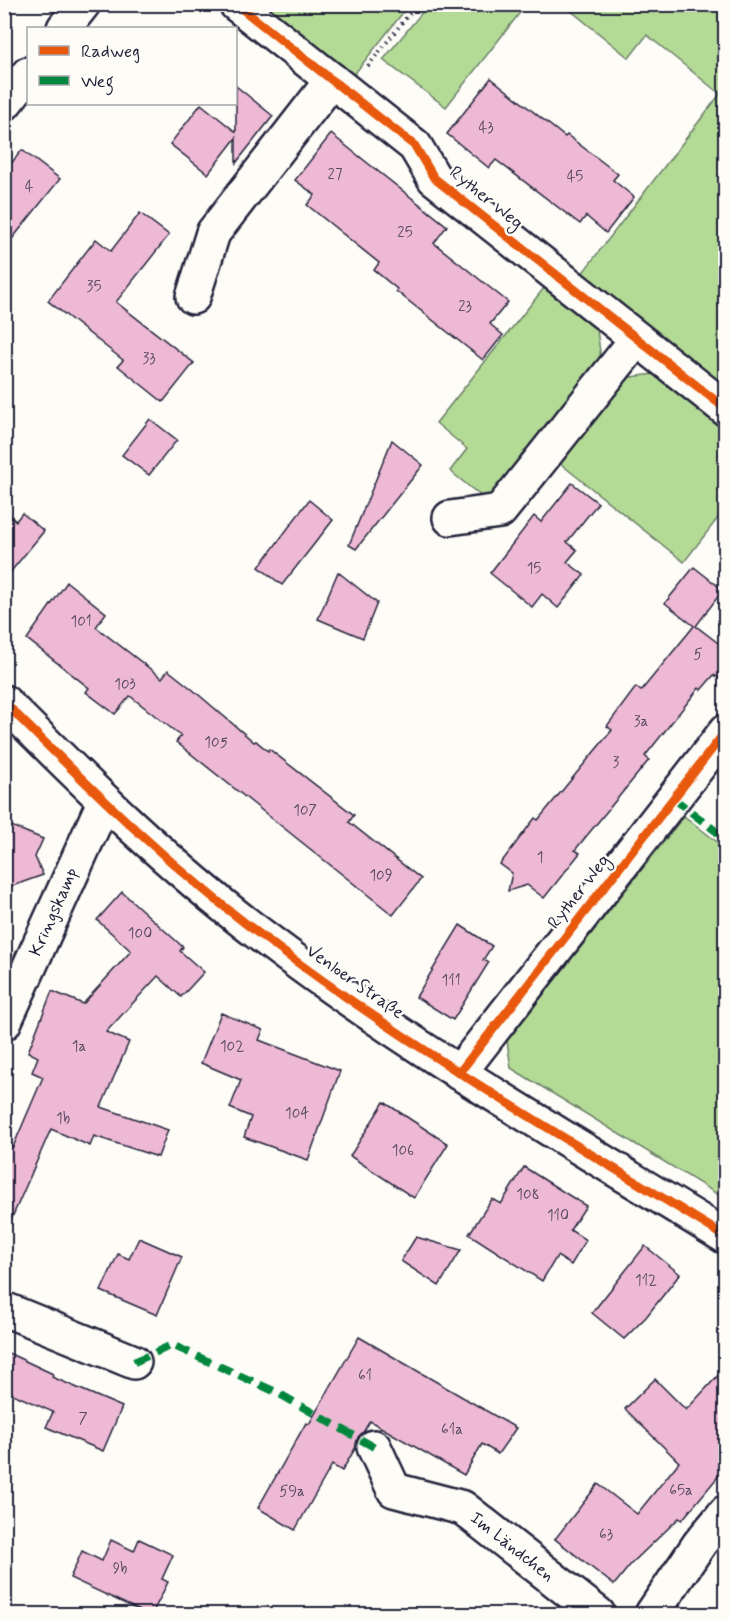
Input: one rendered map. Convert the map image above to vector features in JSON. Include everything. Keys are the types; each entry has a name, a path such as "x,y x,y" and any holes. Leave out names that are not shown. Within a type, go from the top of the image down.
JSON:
{"street":[{"path":"65,27 83,4"},
{"name":"Ryther Weg","path":"236,4 416,146 434,178 726,409"},
{"path":"4,104 27,75"},
{"path":"193,297 213,233 340,86"},
{"path":"450,518 500,511 637,339"},
{"name":"Venloer Straße","path":"4,702 104,801 193,880 261,936 376,1019 459,1073 726,1237"},
{"name":"Ryther Weg","path":"459,1073 726,731"},
{"name":"Kringskamp","path":"4,1023 104,801"},
{"path":"4,1309 134,1362"},
{"name":"Im Ländchen","path":"374,1447 394,1490 463,1508 598,1614"},
{"path":"652,1614 700,1543 726,1512"}],"path":[{"path":"340,86 417,4"}],"green space":[{"path":"259,5 409,5 352,77"},
{"path":"428,5 526,5 446,107 383,60"},
{"path":"564,5 725,5 725,388 581,275 720,94 647,35 629,58"},
{"path":"544,288 597,330 601,359 487,501 450,471 467,449 436,423"},
{"path":"654,374 725,430 725,509 684,562 557,461 623,378"},
{"path":"684,816 725,848 725,1199 511,1068 507,1041"}],"building":[{"path":"491,78 565,137 567,135 618,174 613,180 634,197 606,233 586,216 580,224 496,160 489,168 447,134"},
{"path":"237,87 273,116 236,163 236,138 208,174 170,144 200,105 236,132"},
{"path":"331,134 447,226 434,243 508,302 490,324 503,335 483,360 396,291 397,289 374,270 379,263 307,205 315,195 295,180"},
{"path":"22,150 60,179 4,249 4,172"},
{"path":"140,213 169,235 116,302 194,363 163,402 118,366 123,360 48,301 96,239 111,251"},
{"path":"150,419 177,440 149,475 122,455"},
{"path":"392,440 423,465 356,549 349,545"},
{"path":"572,483 598,503 567,542 577,550 567,562 584,575 558,608 542,594 532,607 490,573 534,516 541,522"},
{"path":"309,500 333,520 282,585 259,567"},
{"path":"4,511 16,521 22,513 44,531 4,580"},
{"path":"694,567 723,590 696,626 726,649 726,683 714,675 701,690 699,688 645,756 649,760 575,850 580,853 544,898 527,885 508,891 512,873 500,864 535,818 538,820 612,730 607,726 636,687 641,691 694,626 665,603"},
{"path":"338,572 377,603 363,638 318,619"},
{"path":"67,582 106,613 96,627 162,678 168,670 254,742 256,741 268,751 269,749 354,815 349,822 421,879 393,915 176,742 181,736 130,696 115,714 86,692 89,688 27,639"},
{"path":"4,823 43,839 35,857 43,875 4,889"},
{"path":"122,892 183,947 180,951 204,972 181,997 158,976 106,1032 129,1042 101,1107 168,1130 158,1157 94,1136 90,1146 51,1129 4,1236 4,1144 13,1147 43,1077 32,1072 38,1057 28,1052 52,991 83,1004 131,951 97,920"},
{"path":"460,925 492,946 483,960 489,962 453,1020 416,997"},
{"path":"221,1013 263,1030 259,1040 340,1071 308,1160 244,1137 251,1117 230,1108 241,1080 201,1063"},
{"path":"384,1102 448,1144 414,1198 350,1156"},
{"path":"524,1167 586,1206 570,1230 586,1240 571,1265 557,1256 542,1281 469,1234 492,1199 501,1204"},
{"path":"416,1237 461,1250 439,1286 401,1261"},
{"path":"139,1238 182,1257 157,1315 101,1291 118,1254 129,1259"},
{"path":"645,1246 680,1274 646,1317 624,1339 592,1313"},
{"path":"359,1337 516,1428 498,1454 482,1444 464,1475 370,1421 358,1437 356,1447 342,1471 332,1465 295,1530 258,1508 306,1423 309,1424"},
{"path":"4,1351 53,1374 52,1377 122,1407 103,1451 46,1427 53,1412 4,1390"},
{"path":"726,1367 726,1467 682,1520 679,1518 631,1564 614,1585 555,1539 598,1484 637,1514 679,1462 625,1409 655,1379 686,1410"},
{"path":"139,1539 173,1555 162,1579 168,1582 152,1614 147,1614 70,1578 82,1551 102,1561 111,1540 134,1551"}],"marked path":[{"path":"673,798 726,839"},
{"path":"134,1362 172,1345 276,1392 374,1447"}],"cycle path":[{"path":"236,4 415,146 434,178 726,409"},
{"path":"4,702 97,794 161,853 262,936 374,1017 432,1055 726,1237"},
{"path":"459,1073 726,731"}]}
